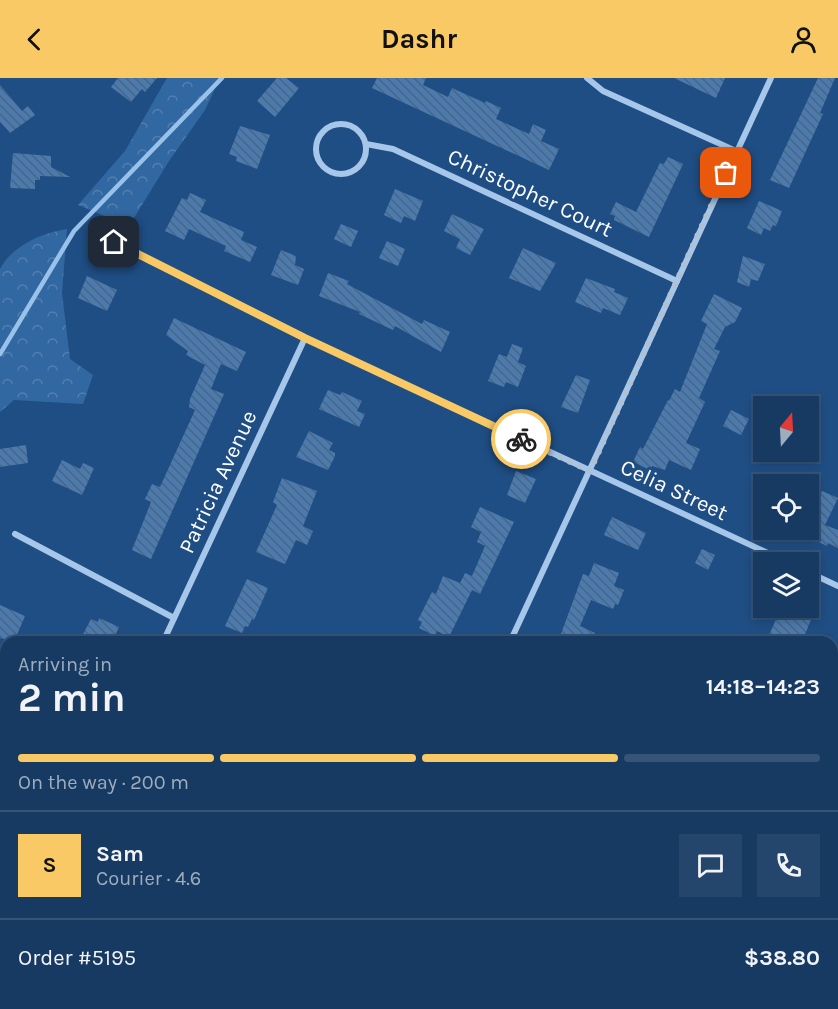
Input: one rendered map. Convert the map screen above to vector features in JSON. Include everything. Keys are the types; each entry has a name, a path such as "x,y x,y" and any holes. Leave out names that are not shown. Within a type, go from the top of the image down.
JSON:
{"street":[{"path":"587,78 603,91 736,151"},
{"path":"513,636 771,78"},
{"path":"336,124 346,124 355,128 366,144 363,162 347,174 328,170 316,154 320,135 336,124"},
{"name":"Christopher Court","path":"366,144 393,149 677,281"},
{"name":"Celia Street","path":"93,231 305,338 765,552"},
{"name":"Patricia Avenue","path":"166,636 305,338"},
{"path":"15,534 174,618"},
{"path":"819,577 838,586"}],"green space":[{"path":"167,78 220,78 205,110 169,161 129,226 78,205 125,151"},
{"path":"67,229 62,293 70,359 93,375 83,404 14,400 0,412 0,269 12,254 28,242"}],"building":[{"path":"118,78 157,78 145,92 142,89 131,102 111,87"},
{"path":"277,78 286,78 299,88 275,117 257,101"},
{"path":"377,78 426,78 423,85 448,97 452,88 485,103 486,101 501,108 496,119 529,134 533,124 546,130 541,141 559,149 549,170 372,88"},
{"path":"674,78 725,78 716,98"},
{"path":"818,78 835,78 820,113 823,114 789,188 770,180"},
{"path":"0,85 22,111 28,106 35,115 10,133 0,122"},
{"path":"240,126 270,135 257,169 236,161 237,157 229,154"},
{"path":"13,153 51,156 51,167 70,177 40,176 40,180 35,180 35,189 10,188"},
{"path":"668,157 683,164 649,237 614,220 615,216 610,214 616,202 636,212 660,163 664,164"},
{"path":"395,189 423,201 415,221 404,216 401,223 384,215"},
{"path":"190,193 206,200 200,212 244,232 241,240 257,247 250,262 224,251 226,246 189,229 184,240 165,231 182,198 187,200"},
{"path":"759,201 782,211 776,226 773,225 770,231 764,228 761,235 747,228"},
{"path":"452,214 484,229 470,255 456,248 460,239 444,231"},
{"path":"341,224 358,231 351,247 334,239"},
{"path":"387,241 405,249 398,266 379,258"},
{"path":"523,248 556,263 540,291 509,278"},
{"path":"281,250 296,256 295,265 304,269 298,285 271,275"},
{"path":"743,256 765,264 758,281 751,279 749,287 737,282"},
{"path":"328,273 349,281 347,284 422,324 424,320 450,332 441,352 395,326 393,330 359,314 360,312 319,296"},
{"path":"87,276 117,290 107,311 78,298"},
{"path":"586,278 615,289 614,292 628,298 620,315 603,308 601,313 575,302"},
{"path":"714,294 742,308 735,322 725,327 714,349 720,351 699,398 705,402 686,443 700,449 691,470 669,460 665,470 652,466 650,470 633,462 640,447 643,449 675,389 680,392 707,324 701,321"},
{"path":"174,318 246,352 237,371 221,364 211,389 224,394 151,559 132,550 151,502 145,499 152,484 160,487 195,410 189,407 190,399 205,365 186,355 188,351 166,335"},
{"path":"512,344 523,348 518,362 526,366 518,387 506,382 504,387 488,381 499,354 507,357"},
{"path":"576,375 590,380 578,413 561,407"},
{"path":"328,390 340,395 342,392 362,401 357,411 365,414 359,427 319,409"},
{"path":"731,410 749,419 741,435 723,426"},
{"path":"309,431 333,443 329,450 335,453 335,456 328,470 296,457"},
{"path":"26,445 28,463 0,467 0,449"},
{"path":"62,460 80,469 83,463 94,468 82,495 52,481"},
{"path":"516,471 536,479 525,503 507,495"},
{"path":"282,478 317,491 303,526 313,531 307,545 296,540 285,564 256,552 277,505 273,502"},
{"path":"822,491 838,498 825,525 838,530 838,548 814,540 819,540 819,497"},
{"path":"480,507 514,522 480,594 472,590 449,636 437,631 435,636 419,628 422,622 418,620 432,592 436,594 443,576 460,583 465,573 472,576 485,546 477,542 481,532 471,527"},
{"path":"612,517 646,533 638,550 604,535"},
{"path":"702,549 715,555 708,570 695,563"},
{"path":"594,563 619,573 614,586 624,590 618,605 615,604 613,609 591,600 580,626 595,633 593,636 560,636 583,574 589,576"},
{"path":"247,579 268,588 254,620 252,619 248,627 245,626 242,633 225,626"},
{"path":"0,605 25,616 17,636 0,636"},
{"path":"99,618 119,627 115,636 82,636 91,619 98,622"},
{"path":"777,618 812,618 804,636 769,636"}],"waterway":[{"path":"0,354 74,231 222,78"}],"way so far":[{"path":"521,439 590,471 726,173"}],"route":[{"path":"114,242 305,338 521,439"}]}
